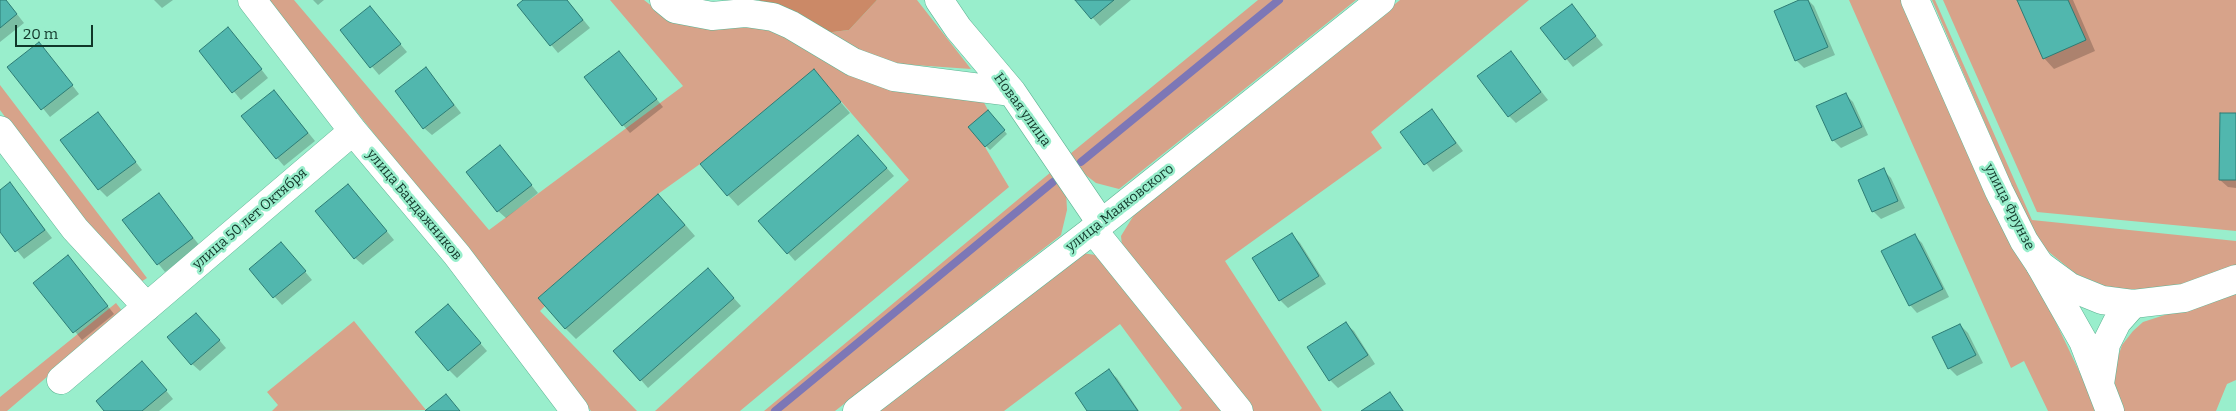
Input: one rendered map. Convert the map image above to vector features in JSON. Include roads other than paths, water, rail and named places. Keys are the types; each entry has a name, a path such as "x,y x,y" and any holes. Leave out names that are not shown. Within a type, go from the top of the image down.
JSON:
{"street":[{"name":"улица Бандажников","path":"252,0 353,131 457,255 575,411"},
{"path":"664,0 675,9 712,16 745,13 773,16 853,62 894,77 1012,92"},
{"name":"Новая улица","path":"939,0 958,28 1012,92 1097,227 1239,411"},
{"name":"улица Маяковского","path":"857,411 1097,227 1380,0"},
{"name":"улица Фрунзе","path":"1915,0 1999,191 2024,241 2040,265 2083,341 2105,399"},
{"path":"0,130 75,229 147,307"},
{"name":"улица 50 лет Октября","path":"60,380 353,131"},
{"path":"2040,265 2070,287 2102,300 2133,304 2184,298 2236,279"},
{"path":"2105,399 2106,344 2118,322 2133,304"}],"waterway":[{"path":"1081,162 1279,0"},
{"path":"775,411 1053,182"}]}
